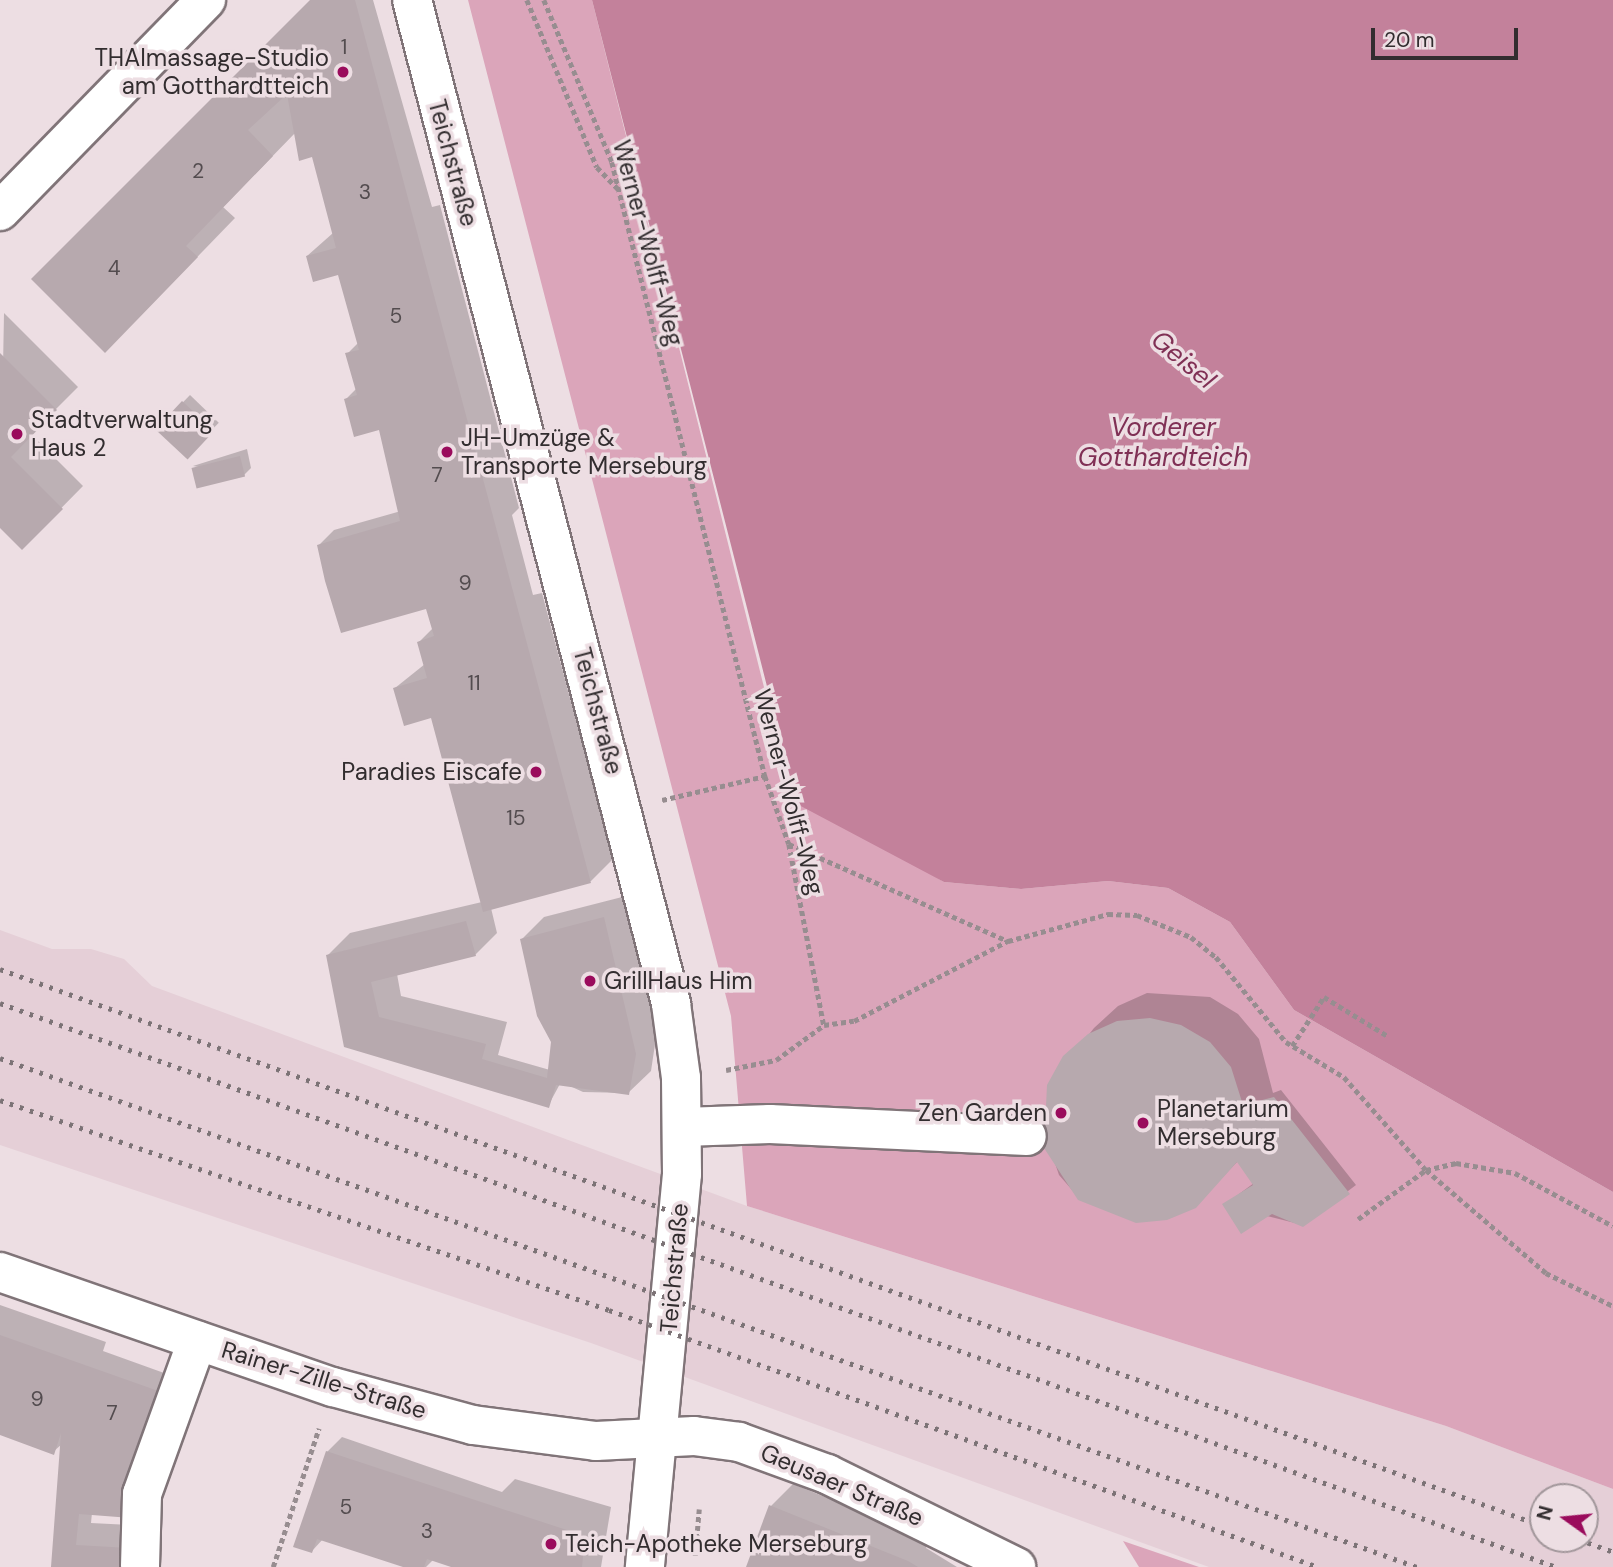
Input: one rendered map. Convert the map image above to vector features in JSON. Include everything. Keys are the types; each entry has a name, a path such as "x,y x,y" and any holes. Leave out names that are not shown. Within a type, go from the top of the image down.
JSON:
{"street":[{"path":"0,211 206,0"},
{"name":"Teichstraße","path":"412,0 624,810 671,1004 681,1078 683,1127 645,1567"},
{"path":"683,1127 770,1124 1027,1136"},
{"name":"Rainer-Zille-Straße","path":"0,1272 333,1387 473,1425 596,1441 658,1436"},
{"path":"139,1566 142,1494 197,1341"},
{"name":"Geusaer Straße","path":"658,1436 719,1438 827,1474 1016,1567"}],"path":[{"path":"527,0 597,167 619,190"},
{"name":"Werner-Wolff-Weg","path":"544,0 619,190 765,776 789,844 824,1025"},
{"path":"677,796 765,776"},
{"path":"789,844 1008,941"},
{"path":"681,1078 776,1060 824,1025 853,1021 1008,941 1108,914 1166,924 1216,957 1292,1046 1344,1077 1426,1170 1546,1273 1613,1306"},
{"path":"1292,1046 1324,997 1388,1036"},
{"path":"1358,1219 1426,1170 1456,1163 1515,1173 1613,1226"},
{"path":"273,1567 333,1387"}],"shaded area":[{"path":"468,0 592,0 789,787 944,882 1021,889 1108,881 1168,888 1230,922 1294,1010 1613,1192 1613,1489 1446,1426 747,1206 731,1016"},
{"path":"0,930 52,949 91,949 124,959 152,986 747,1206 1446,1426 1597,1483 1529,1483 1529,1553 1599,1553 1599,1484 1613,1489 1613,1567 1209,1567 591,1343 0,1145"},
{"path":"1123,1541 1199,1567 1139,1567"}],"water":[{"name":"Vorderer Gotthardteich","path":"592,0 1613,0 1613,1192 1294,1010 1230,922 1168,888 1108,881 1021,889 944,882 797,804"}],"building":[{"path":"310,0 355,0 591,883 483,912 431,718 404,726 393,688 427,678 417,642 434,636 426,609 341,633 325,581 317,545 400,521 379,430 354,437 344,399 357,395 345,353 359,350 338,275 313,282 306,256 336,248 312,157 299,161 287,94 248,130 273,156 186,246 198,257 105,353 31,279"},
{"name":"Stadtverwaltung Haus 2","path":"0,353 57,410 11,457 63,509 22,550 0,528"},
{"path":"182,401 214,431 188,460 155,430"},
{"path":"240,456 245,476 197,488 191,468"},
{"path":"604,917 636,1054 629,1095 556,1085 549,1108 344,1047 326,955 466,921 476,956 371,982 379,1017 486,1044 482,1059 547,1078 551,1042 537,1016 520,939"},
{"name":"Planetarium Merseburg","path":"1150,1018 1181,1025 1210,1042 1231,1067 1243,1105 1274,1097 1350,1194 1303,1227 1272,1214 1241,1234 1222,1204 1253,1185 1237,1162 1196,1208 1167,1220 1136,1223 1078,1200 1044,1148 1047,1085 1063,1056 1088,1034 1117,1021"},
{"path":"0,1335 164,1393 131,1518 79,1514 76,1545 129,1548 128,1567 51,1567 61,1433 54,1455 0,1435"},
{"path":"326,1451 585,1536 582,1567 451,1567 427,1559 424,1567 403,1567 317,1539 312,1553 293,1547"},
{"path":"769,1505 908,1561 918,1567 746,1567"}],"railway":[{"path":"0,969 1529,1521"},
{"path":"0,1003 1556,1567"},
{"path":"0,1058 1417,1567"},
{"path":"0,1100 609,1310 1318,1567"},
{"path":"1599,1547 1613,1552"}],"place":[{"name":"THAImassage-Studio am Gotthardtteich","path":"343,72"},
{"name":"Stadtverwaltung Haus 2","path":"17,434"},
{"name":"JH-Umzüge & Transporte Merseburg","path":"447,452"},
{"name":"Paradies Eiscafe","path":"536,772"},
{"name":"GrillHaus Him","path":"590,981"},
{"name":"Zen Garden","path":"1061,1113"},
{"name":"Planetarium Merseburg","path":"1143,1123"},
{"name":"Teich-Apotheke Merseburg","path":"551,1544"}],"water label":[{"name":"Geisel","path":"1183,360"}]}
